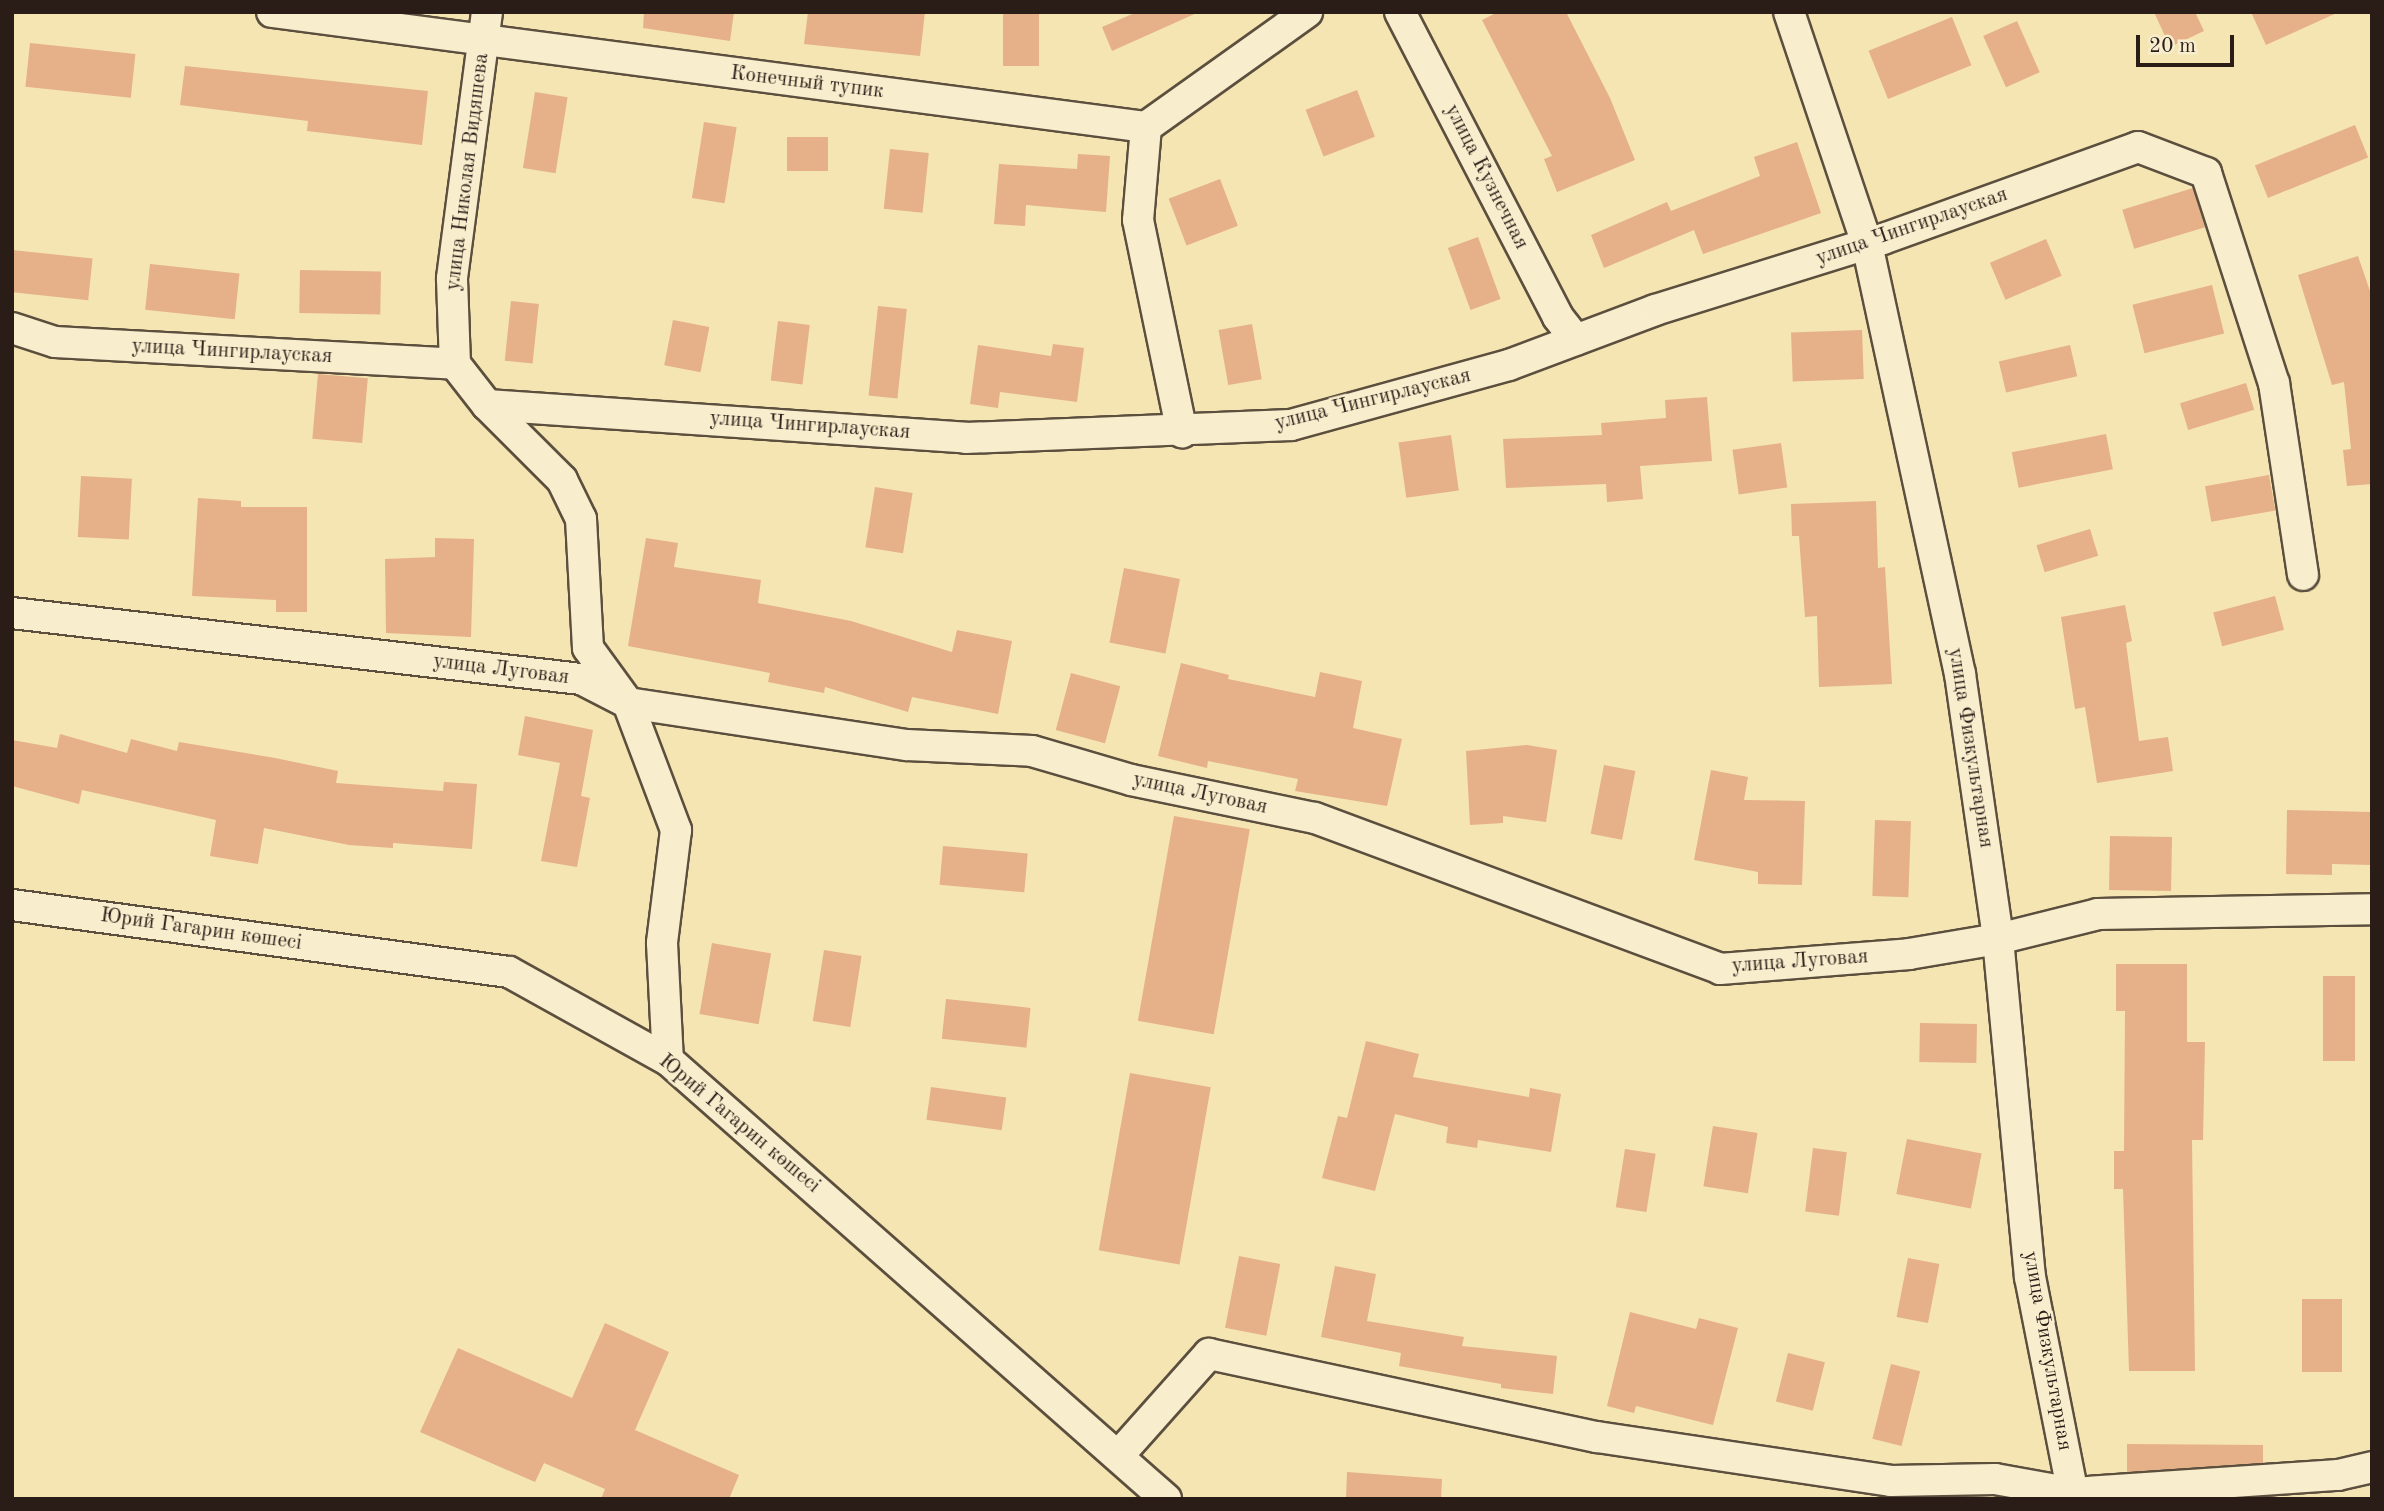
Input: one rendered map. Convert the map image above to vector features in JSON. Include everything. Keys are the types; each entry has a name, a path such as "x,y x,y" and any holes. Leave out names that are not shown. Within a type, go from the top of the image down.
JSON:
{"street":[{"name":"Конечный тупик","path":"272,12 485,27 1146,127"},
{"path":"1182,433 1138,220 1146,127 1307,12"},
{"name":"улица Кузнечная","path":"1400,12 1558,317 1576,340"},
{"name":"улица Физкультарная","path":"1789,12 1867,244 1960,674 1998,939 2029,1278 2074,1496"},
{"name":"улица Николая Видяшева","path":"455,364 452,279 485,27"},
{"name":"улица Чингирлауская","path":"487,405 966,438 1182,433 1291,425 1509,365 1576,340 1867,244 2138,147 2206,173 2274,383 2303,575"},
{"name":"улица Чингирлауская","path":"12,328 55,342 455,364"},
{"path":"455,364 487,405 562,480 581,519 588,648 628,703 676,830 662,943 668,1060"},
{"name":"улица Луговая","path":"12,613 581,680 628,703 907,745 1032,751 1131,780 1315,818 1720,969 1909,954 1998,939 2098,914 2372,909"},
{"name":"Юрий Гагарин көшесі","path":"12,905 509,972 668,1060 1166,1499"},
{"path":"1118,1456 1209,1354 1597,1437 1891,1481 1995,1479 2074,1496 2369,1474"}],"building":[{"path":"644,12 734,12 730,41 643,28"},
{"path":"808,12 925,12 920,56 804,44"},
{"path":"1003,12 1039,12 1039,66 1003,66"},
{"path":"1137,12 1199,12 1112,51 1102,27"},
{"path":"1498,12 1566,12 1610,98 1635,160 1557,192 1544,159 1552,156 1482,20"},
{"path":"2154,12 2195,12 2204,31 2170,47"},
{"path":"2251,12 2339,12 2266,45"},
{"path":"1952,17 1971,65 1888,99 1869,51"},
{"path":"2017,21 2040,72 2006,87 1983,36"},
{"path":"30,43 135,54 131,98 25,87"},
{"path":"185,66 428,91 422,145 307,131 308,121 180,105"},
{"path":"1357,90 1375,137 1324,156 1306,110"},
{"path":"535,92 568,97 556,173 523,168"},
{"path":"704,122 737,127 725,203 692,198"},
{"path":"2355,125 2368,157 2268,198 2255,165"},
{"path":"787,137 828,137 828,171 787,171"},
{"path":"1797,142 1821,213 1703,254 1694,230 1604,268 1591,235 1667,202 1671,211 1760,176 1754,157"},
{"path":"890,149 929,153 923,213 884,209"},
{"path":"1078,154 1110,156 1106,212 1026,205 1025,226 994,224 999,164 1077,169"},
{"path":"1220,179 1238,226 1187,245 1169,199"},
{"path":"2193,188 2205,227 2134,249 2122,210"},
{"path":"1478,237 1501,299 1471,310 1448,248"},
{"path":"2046,239 2062,276 2005,300 1990,263"},
{"path":"12,250 93,258 88,300 12,292"},
{"path":"2358,256 2372,297 2372,484 2347,486 2343,450 2351,449 2344,382 2332,385 2298,275"},
{"path":"150,264 240,273 235,319 145,310"},
{"path":"300,270 381,271 380,314 299,313"},
{"path":"2212,285 2224,334 2145,353 2132,305"},
{"path":"511,301 539,304 533,364 505,361"},
{"path":"878,306 907,309 897,399 869,396"},
{"path":"673,320 709,327 701,372 664,365"},
{"path":"778,321 810,325 802,384 771,381"},
{"path":"1252,324 1262,379 1228,385 1219,330"},
{"path":"1862,330 1864,379 1793,381 1791,332"},
{"path":"1053,344 1084,348 1077,402 1000,392 998,408 970,404 978,345 1051,356"},
{"path":"2070,345 2077,376 2006,393 1999,361"},
{"path":"318,374 368,378 362,443 312,439"},
{"path":"2246,383 2254,410 2188,430 2180,403"},
{"path":"1707,397 1712,461 1640,466 1643,499 1607,502 1606,484 1506,488 1503,439 1602,435 1601,423 1666,418 1665,400"},
{"path":"2106,434 2113,469 2019,488 2012,452"},
{"path":"1451,435 1459,490 1406,498 1399,442"},
{"path":"1781,443 1787,488 1739,494 1732,450"},
{"path":"2269,475 2275,510 2211,522 2205,486"},
{"path":"81,476 132,479 129,540 78,537"},
{"path":"875,487 913,493 903,553 865,547"},
{"path":"198,498 241,501 241,507 307,507 307,612 276,612 276,600 192,596"},
{"path":"1876,501 1878,568 1885,567 1892,684 1819,687 1817,616 1805,617 1799,536 1792,536 1791,504"},
{"path":"2090,529 2098,556 2045,572 2036,545"},
{"path":"435,538 474,539 471,637 386,633 385,559 435,557"},
{"path":"646,538 678,543 674,567 761,580 758,603 851,621 952,652 957,630 1012,641 998,714 912,697 908,712 825,687 824,693 768,682 770,673 628,646"},
{"path":"1124,568 1180,579 1165,653 1109,643"},
{"path":"2275,596 2284,630 2222,646 2213,613"},
{"path":"2125,605 2132,641 2126,643 2139,741 2168,737 2173,771 2097,783 2085,707 2075,709 2061,617"},
{"path":"1181,663 1229,675 1228,679 1315,697 1320,672 1362,681 1353,728 1402,739 1387,806 1295,791 1298,779 1208,761 1207,768 1158,756"},
{"path":"1071,673 1120,686 1105,743 1056,730"},
{"path":"525,716 593,730 581,796 590,798 577,867 541,861 560,763 518,755"},
{"path":"60,734 127,753 131,739 177,751 179,742 275,758 338,771 336,783 443,791 444,782 477,784 472,849 393,843 393,848 349,845 264,828 258,864 210,856 216,820 82,790 79,804 12,786 12,740 57,748"},
{"path":"1527,745 1557,750 1546,822 1503,816 1503,823 1470,825 1466,751"},
{"path":"1604,765 1635,771 1622,840 1591,834"},
{"path":"1711,770 1748,777 1744,800 1805,801 1802,885 1758,884 1758,872 1694,860"},
{"path":"2287,810 2372,812 2372,865 2332,864 2332,875 2286,874"},
{"path":"1174,816 1250,829 1214,1034 1138,1021"},
{"path":"1875,820 1911,821 1908,897 1872,896"},
{"path":"2110,836 2172,837 2171,891 2109,890"},
{"path":"943,846 1028,853 1024,892 940,885"},
{"path":"712,943 771,953 759,1024 699,1014"},
{"path":"824,950 862,956 850,1027 813,1021"},
{"path":"2116,964 2187,964 2187,1042 2205,1042 2203,1140 2192,1140 2195,1371 2129,1371 2123,1189 2114,1189 2114,1151 2124,1151 2125,1011 2116,1011"},
{"path":"2323,976 2355,976 2355,1061 2323,1061"},
{"path":"946,999 1031,1008 1026,1048 942,1039"},
{"path":"1920,1023 1977,1024 1976,1063 1919,1062"},
{"path":"1366,1041 1419,1054 1413,1077 1529,1097 1530,1088 1561,1094 1551,1152 1478,1140 1477,1148 1446,1143 1448,1127 1395,1114 1375,1191 1322,1178 1338,1116 1347,1118"},
{"path":"1130,1073 1211,1087 1179,1265 1099,1250"},
{"path":"931,1087 1006,1098 1002,1130 926,1120"},
{"path":"1713,1126 1757,1133 1748,1193 1703,1186"},
{"path":"1907,1139 1982,1154 1971,1208 1896,1194"},
{"path":"1813,1148 1847,1152 1839,1216 1805,1212"},
{"path":"1625,1149 1656,1154 1646,1212 1616,1207"},
{"path":"1239,1256 1280,1264 1266,1336 1225,1328"},
{"path":"1908,1258 1939,1264 1928,1323 1897,1317"},
{"path":"1335,1266 1376,1274 1367,1321 1464,1337 1462,1346 1557,1356 1553,1394 1501,1388 1501,1384 1399,1366 1401,1353 1321,1337"},
{"path":"2302,1299 2342,1299 2342,1372 2302,1372"},
{"path":"1630,1312 1696,1329 1699,1318 1738,1328 1713,1425 1636,1406 1634,1413 1607,1406"},
{"path":"605,1323 669,1352 635,1430 739,1475 729,1499 601,1499 605,1489 544,1463 535,1482 420,1432 458,1348 572,1398"},
{"path":"1788,1353 1825,1362 1813,1411 1776,1402"},
{"path":"1891,1364 1920,1371 1901,1446 1872,1439"},
{"path":"2127,1444 2263,1445 2263,1463 2127,1472"},
{"path":"1347,1472 1442,1479 1441,1499 1346,1499"}]}
